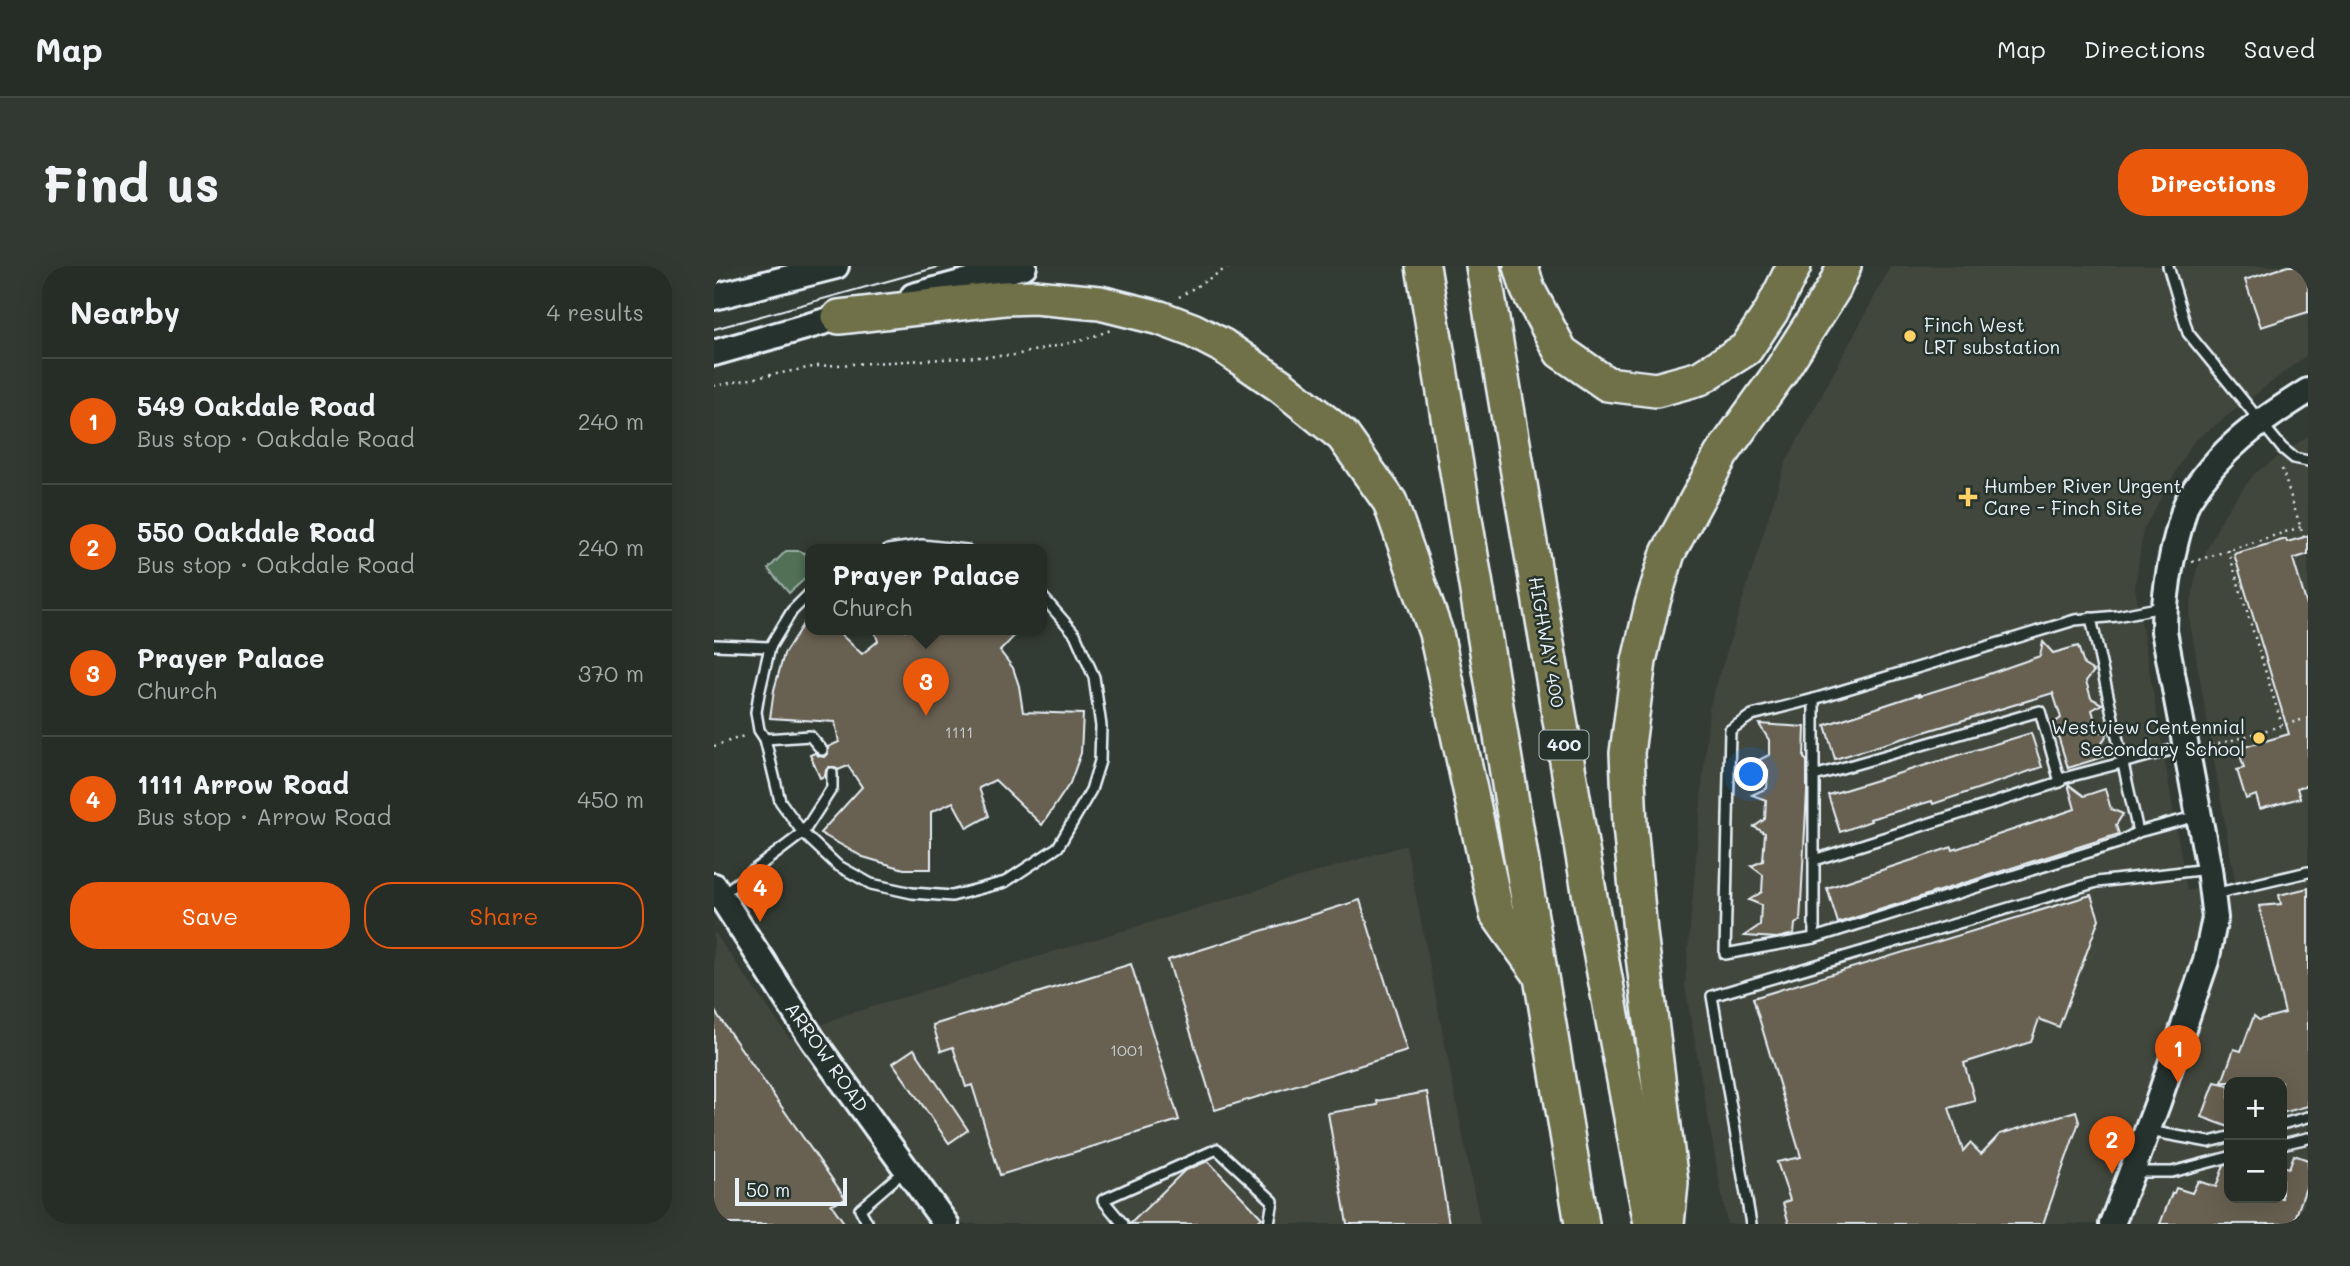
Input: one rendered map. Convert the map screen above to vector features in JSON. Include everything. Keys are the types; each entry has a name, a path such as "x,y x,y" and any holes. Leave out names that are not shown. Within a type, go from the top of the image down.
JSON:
{"highway":[{"path":"1423,266 1582,1224"},
{"name":"HIGHWAY 400","path":"1483,266 1589,890 1651,1224"},
{"path":"1521,266 1528,290 1561,352 1607,384 1656,390 1700,378 1746,349 1771,313 1794,266"},
{"path":"1667,1224 1671,1183 1640,932 1630,825 1627,753 1639,660 1668,553 1721,456 1779,374 1834,288 1844,266"},
{"path":"839,317 1004,298 1034,297 1100,303 1160,318 1223,346 1281,386 1343,436 1390,502 1436,633 1497,914 1539,973"}],"street":[{"path":"714,297 836,266"},
{"path":"714,354 1024,266"},
{"path":"2112,1224 2206,961 2215,918 2199,816 2194,748 2164,631 2169,562 2187,501 2222,455 2259,422 2308,391"},
{"name":"ARROW ROAD","path":"716,893 813,1040 946,1224"}],"lane":[{"path":"2168,266 2188,333 2282,448 2294,458 2308,461"},
{"path":"805,598 792,611 770,647 756,712 780,800 803,833 837,865 871,884 912,893 952,896 1005,882 1058,847 1091,790 1100,761 1101,726 1094,677 1075,634 1047,603"},
{"path":"2164,607 2075,620 1814,699 1752,715 1730,730 1725,954 1814,938 2118,843 2138,832 2199,816"},
{"path":"2091,618 2138,832"},
{"path":"714,645 770,647"},
{"path":"1814,699 1814,938"},
{"path":"1814,776 2040,712 2060,779"},
{"path":"765,739 810,736 822,750"},
{"path":"1814,860 2060,782 2060,779 2122,762 2194,748"},
{"path":"716,893 803,833 832,788 832,773"},
{"path":"1751,1224 1712,996 2097,882 2208,869"},
{"path":"2213,895 2308,872"},
{"path":"2287,1123 2308,1117"},
{"path":"2146,1131 2209,1142 2224,1138"},
{"path":"2287,1143 2308,1138"},
{"path":"1124,1224 1102,1200 1217,1149 1273,1201 1269,1224"},
{"path":"2132,1172 2172,1172 2224,1158"},
{"path":"868,1224 860,1209 906,1169"}],"path":[{"path":"1179,297 1230,266"},
{"path":"714,386 818,366 1014,355 1083,340 1116,329"},
{"path":"2282,468 2304,538"},
{"path":"2192,562 2301,527"},
{"path":"2228,550 2282,725"},
{"path":"2194,748 2301,720"},
{"path":"714,746 759,730"}],"shaded area":[{"path":"1891,266 2308,266 2308,354 2192,443 2143,530 2135,588 2187,891 2235,881 2189,616 2197,569 2225,513 2254,474 2308,436 2308,1224 1727,1224 1685,986 1709,709 1785,464"},
{"path":"1406,845 1480,1224 714,1224 714,932 790,1039 842,1016"}],"green space":[{"path":"786,551 805,554 805,579 789,593 768,569"}],"building":[{"path":"2288,266 2308,266 2308,312 2261,327 2245,280"},
{"path":"2308,536 2308,554 2293,559 2308,609 2308,785 2297,788 2300,798 2260,809 2256,795 2246,799 2237,770 2244,768 2241,748 2289,734 2234,554 2286,539 2287,542"},
{"path":"805,621 805,635 841,635 862,654 878,641 876,635 1015,635 1000,651 1013,668 1023,712 1083,714 1081,753 1070,783 1042,825 995,780 979,788 989,816 967,828 953,802 931,812 931,869 904,869 863,857 820,833 862,787 848,766 838,770 829,767 825,776 820,778 810,755 815,753 824,757 828,753 828,747 839,742 835,722 770,718 784,654"},
{"path":"2043,642 2053,653 2078,646 2084,665 2094,671 2086,681 2091,698 2102,704 2092,710 2098,730 2107,734 2100,747 2103,757 2068,768 2054,723 2061,718 2053,693 1835,759 1825,725 2040,656"},
{"path":"1759,724 1805,727 1807,792 1800,921 1795,924 1794,934 1777,938 1744,936 1760,925 1761,905 1749,900 1762,892 1763,875 1751,866 1763,861 1765,833 1754,827 1765,819 1766,800 1752,795 1767,788 1768,770 1757,761 1769,755 1769,740"},
{"path":"2031,733 2042,767 1933,804 1932,801 1870,819 1871,821 1840,832 1828,795"},
{"path":"2068,784 2084,796 2105,789 2111,809 2123,814 2116,825 2119,834 1838,923 1827,888 2075,809"},
{"path":"2308,888 2308,1106 2287,1112 2287,1077 2224,1077 2222,1082 2234,1049 2241,1051 2254,1016 2259,1020 2285,1013 2259,906 2281,904 2279,895"},
{"path":"2091,895 2099,919 2059,1027 2039,1019 2031,1042 1964,1063 1975,1101 1949,1108 1963,1151 1970,1143 1981,1154 2000,1134 2076,1111 2079,1122 2043,1224 1789,1224 1783,1203 1790,1200 1777,1162 1801,1157 1753,998"},
{"path":"1360,900 1407,1051 1215,1110 1168,960"},
{"path":"1131,964 1179,1120 1000,1175 972,1085 966,1087 953,1047 941,1051 933,1025"},
{"path":"714,1010 846,1199 831,1204 845,1224 714,1224"},
{"path":"914,1049 968,1130 949,1143 893,1063"},
{"path":"2215,1082 2224,1084 2224,1125 2202,1117"},
{"path":"1427,1092 1449,1224 1347,1224 1328,1113 1378,1105 1377,1101"},
{"path":"2294,1155 2308,1160 2308,1182 2293,1224 2160,1224 2176,1188 2192,1193 2198,1181 2216,1187 2224,1165 2224,1203 2287,1203 2289,1168"},
{"path":"1208,1161 1262,1218 1255,1224 1130,1224 1184,1171"}],"tram line":[{"path":"714,329 942,266"}],"place":[{"name":"Finch West LRT substation","path":"1910,336"},
{"name":"Humber River Urgent Care - Finch Site","path":"1968,497"},
{"name":"Prayer Palace","path":"926,716"},
{"name":"Westview Centennial Secondary School","path":"2259,738"},
{"name":"1111 Arrow Road","path":"760,922"},
{"name":"549 Oakdale Road","path":"2178,1083"},
{"name":"550 Oakdale Road","path":"2112,1174"}]}
